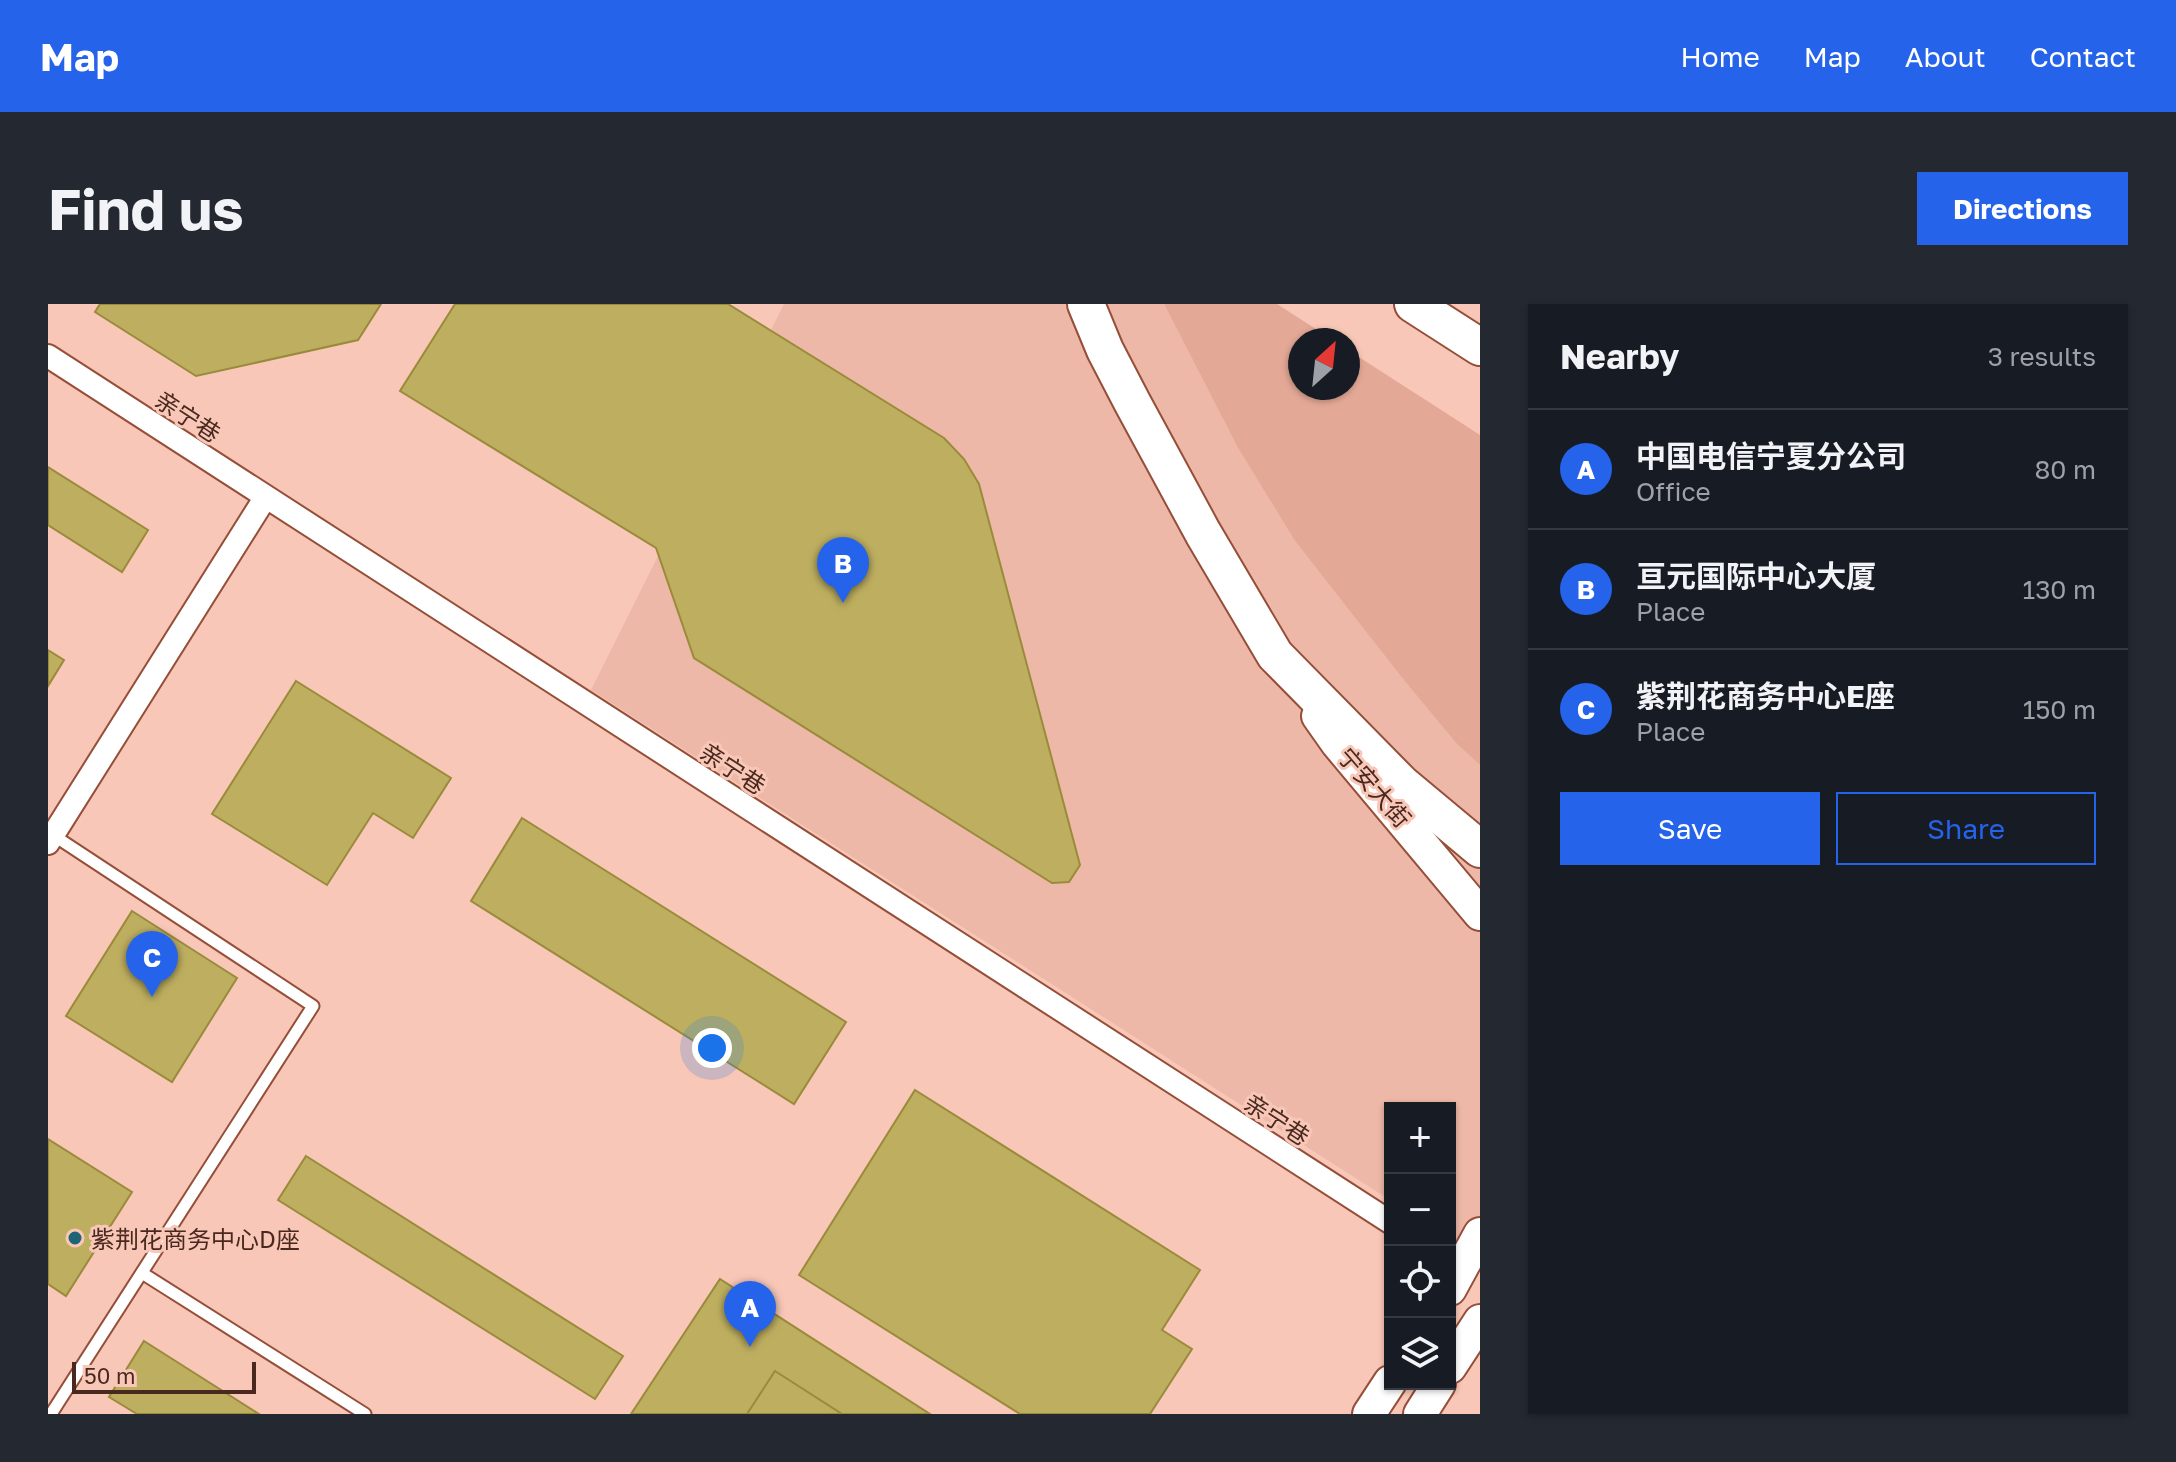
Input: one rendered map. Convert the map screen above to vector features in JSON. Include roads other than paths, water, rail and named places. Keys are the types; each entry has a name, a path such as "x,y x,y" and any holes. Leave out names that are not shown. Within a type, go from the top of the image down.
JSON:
{"main road":[{"path":"1083,304 1203,533 1275,655 1401,783 1480,849"},
{"path":"1106,304 1132,402"},
{"path":"1413,304 1480,347"},
{"name":"宁安大街","path":"1275,655 1337,743 1480,914"},
{"path":"1461,1275 1480,1234"},
{"path":"1456,1358 1480,1321"},
{"path":"1369,1414 1385,1390"},
{"path":"1420,1414 1435,1390"}],"street":[{"name":"亲宁巷","path":"48,356 1384,1218"},
{"path":"50,839 265,498"}],"lane":[{"path":"50,839 313,1006 51,1414"},
{"path":"142,1273 365,1414"}],"place":[{"name":"亘元国际中心大厦","path":"843,603"},
{"name":"紫荆花商务中心E座","path":"152,997"},
{"name":"紫荆花商务中心D座","path":"75,1238"},
{"name":"中国电信宁夏分公司","path":"750,1347"}]}
